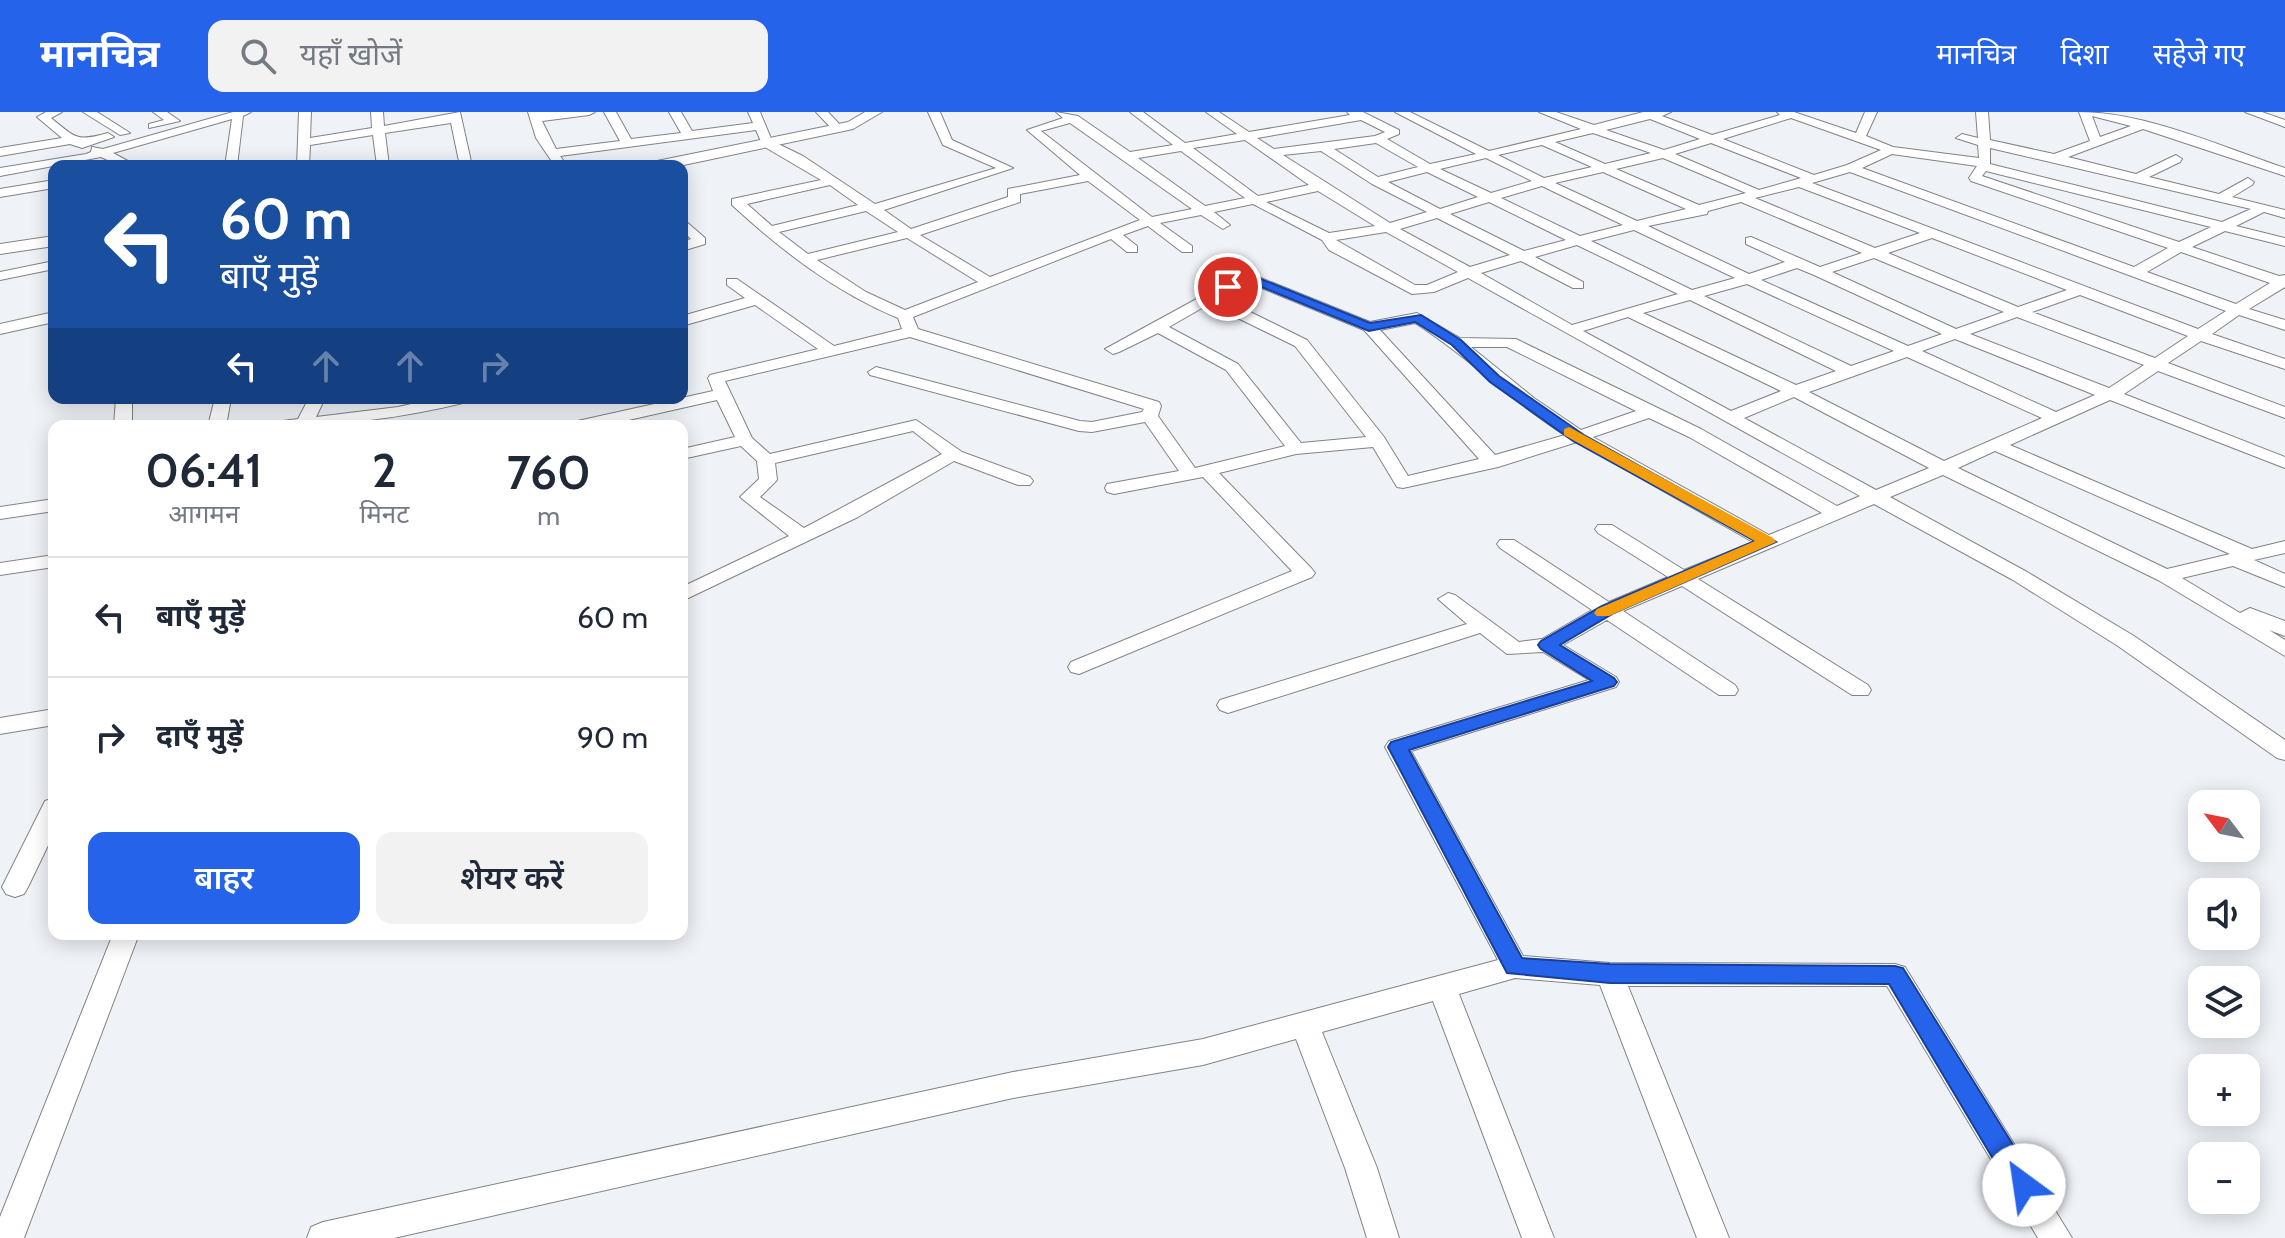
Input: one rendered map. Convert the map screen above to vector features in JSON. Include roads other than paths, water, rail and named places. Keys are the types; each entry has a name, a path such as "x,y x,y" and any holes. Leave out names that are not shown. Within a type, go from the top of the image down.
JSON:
{"street":[{"path":"56,112 43,117 77,142 119,160"},
{"path":"89,112 124,133"},
{"path":"0,152 77,142 174,121 159,112"},
{"path":"303,160 305,112"},
{"path":"377,112 383,160"},
{"path":"558,160 542,138 535,115 589,112"},
{"path":"610,112 627,142"},
{"path":"675,112 688,134"},
{"path":"754,112 767,143 833,181 989,282"},
{"path":"822,112 837,128"},
{"path":"767,231 872,207 1007,168 947,142 934,112"},
{"path":"1136,112 1255,200 1327,237 1334,247 1412,290 1429,289 1469,272 1521,256 1761,195 1851,168 1891,150"},
{"path":"1212,112 1320,187 1388,228 2020,576 2113,632 2285,752"},
{"path":"1401,112 1748,279 2056,418"},
{"path":"1545,112 1664,154 1761,195"},
{"path":"1376,181 1592,130 1646,114 1665,112"},
{"path":"1859,138 1871,112"},
{"path":"1981,112 1984,165 1975,178 2283,281"},
{"path":"2096,143 2087,112 2143,125 2285,172"},
{"path":"2251,112 2285,124"},
{"path":"61,160 102,152 242,113 232,160"},
{"path":"686,160 837,128 871,113"},
{"path":"1327,237 1388,228 1543,182 1664,154 1713,139 1759,119 1786,113 1891,150 1984,165 2285,242"},
{"path":"1128,156 1358,114 1395,132 1378,139 1272,153"},
{"path":"1646,114 1713,139 1980,252 2199,335 2285,364"},
{"path":"1187,249 1089,177 1033,130 1068,115 1223,225"},
{"path":"304,142 454,116 465,160"},
{"path":"2055,158 2143,125"},
{"path":"553,153 760,126"},
{"path":"1962,138 2139,177 2285,214"},
{"path":"1378,139 1428,168 1851,372"},
{"path":"1543,141 1702,211"},
{"path":"1323,147 1376,181 1578,285"},
{"path":"2255,161 2285,155"},
{"path":"2139,177 2176,159"},
{"path":"0,172 48,163"},
{"path":"1851,168 2285,325"},
{"path":"805,259 909,233 1015,199 1013,192 1089,177"},
{"path":"833,181 737,202 767,231 805,259 908,324 1153,406 1149,416"},
{"path":"2221,198 2248,182"},
{"path":"0,193 48,185"},
{"path":"803,537 749,497 768,480 766,460 745,440 716,378 831,351 908,324 989,282 1150,221 1320,187"},
{"path":"1745,199 2020,313 2285,413"},
{"path":"2136,272 2178,248 2263,208"},
{"path":"688,228 700,241 688,245"},
{"path":"1819,272 1933,233"},
{"path":"1113,234 1132,249"},
{"path":"1980,252 2033,234"},
{"path":"1751,241 1958,335 2285,463"},
{"path":"0,249 48,242"},
{"path":"1570,330 1798,263"},
{"path":"0,276 48,266"},
{"path":"1113,349 1246,276 1369,327 1492,463"},
{"path":"1448,599 1515,649 1547,645 1608,610 2111,394 2283,281"},
{"path":"732,282 831,351"},
{"path":"1730,418 1795,391 2080,290"},
{"path":"1209,298 1301,343 1378,441 1403,483 1492,463 1578,438 1650,412"},
{"path":"688,319 758,299"},
{"path":"1629,312 1795,391 1943,468 2165,576 2285,629"},
{"path":"0,329 48,318"},
{"path":"1369,327 1417,318 1457,343 1494,379 1578,438 1768,542"},
{"path":"1158,327 1232,367 1296,449"},
{"path":"1457,343 1510,342 1695,433 1836,513"},
{"path":"876,372 1079,426 1092,427 1149,416"},
{"path":"688,399 722,394"},
{"path":"316,420 398,405"},
{"path":"596,420 639,405"},
{"path":"1079,667 1305,573 1199,473 1149,416"},
{"path":"766,460 916,425 954,454 1024,481"},
{"path":"688,453 745,440"},
{"path":"1114,488 1199,473 1296,449 1378,441"},
{"path":"1995,445 2242,557 2285,581"},
{"path":"688,592 803,537 954,454"},
{"path":"0,513 48,506"},
{"path":"1605,529 1860,690"},
{"path":"1507,544 1727,690"},
{"path":"2165,576 2285,547"},
{"path":"0,569 48,562"},
{"path":"2165,576 2285,649"},
{"path":"1228,705 1485,625"},
{"path":"1515,967 1397,747 1608,682 1547,645"},
{"path":"0,726 48,718"},
{"path":"15,887 48,819"},
{"path":"8,1238 124,940"},
{"path":"323,1238 1013,1085 1203,1052 1515,967 1610,974 1895,975 2056,1238"},
{"path":"1610,974 1713,1238"},
{"path":"1442,987 1538,1238"},
{"path":"1305,1025 1361,1168 1383,1238"}]}
